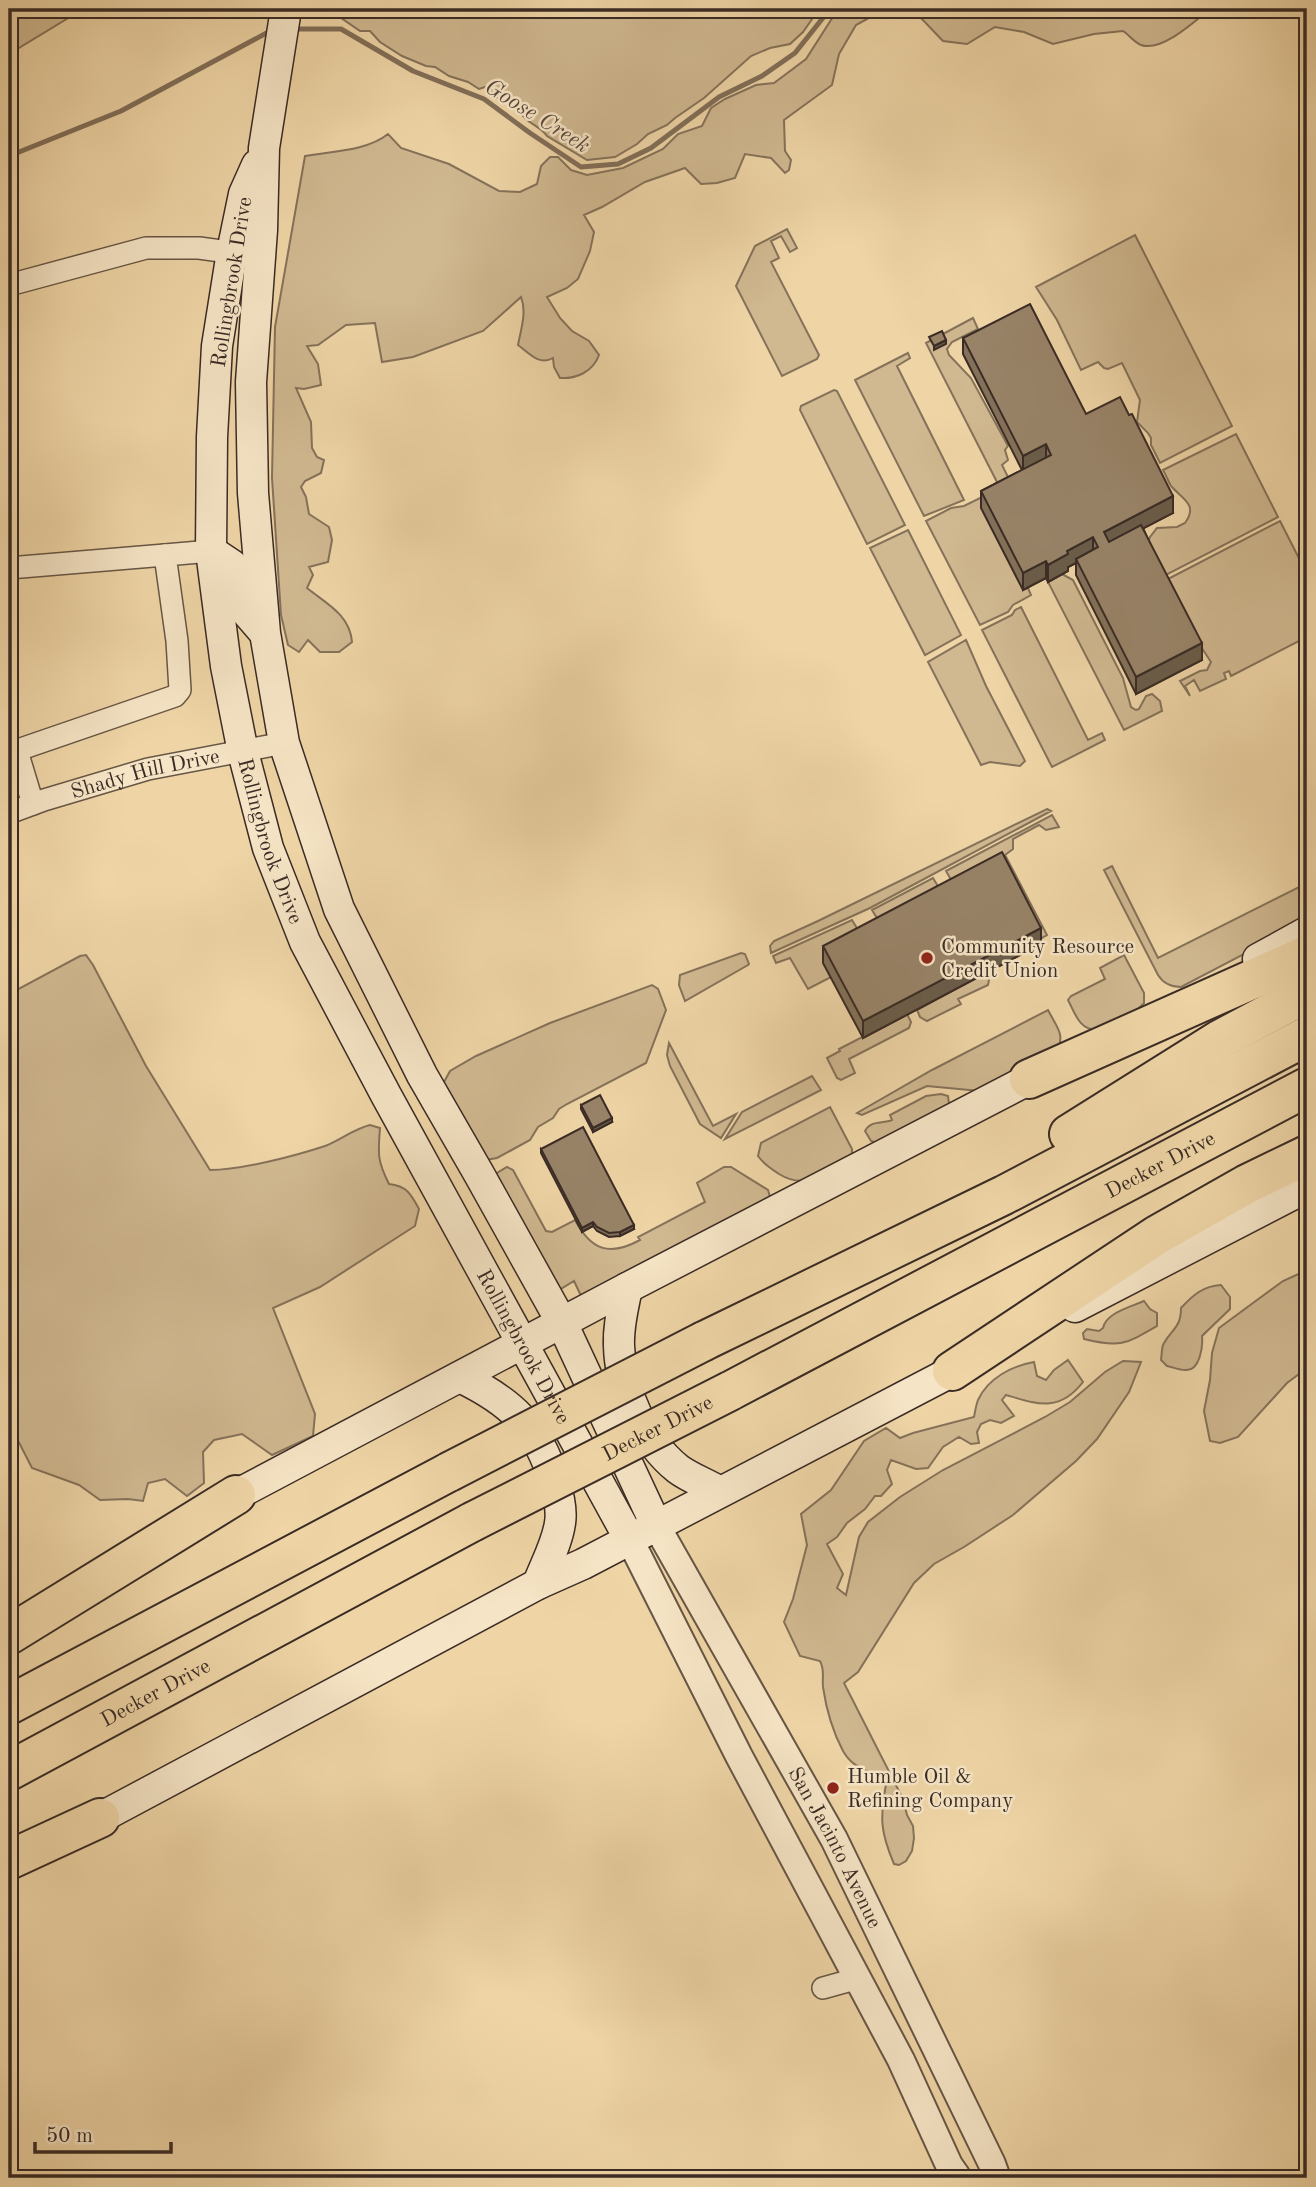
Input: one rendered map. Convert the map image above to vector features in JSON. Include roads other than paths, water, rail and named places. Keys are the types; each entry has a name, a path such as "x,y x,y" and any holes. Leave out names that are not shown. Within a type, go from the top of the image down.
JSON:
{"highway":[{"path":"1029,1079 1307,955"},
{"path":"1004,1195 1044,1151 1219,1040 1307,993"},
{"path":"9,1705 449,1472 704,1341 1004,1195 1307,1037"},
{"name":"Decker Drive","path":"9,1771 472,1522 730,1391 1307,1087"},
{"path":"952,1371 1157,1235 1247,1184 1307,1155"},
{"path":"9,1635 236,1495"},
{"path":"9,1860 100,1818"}],"main road":[{"name":"Rollingbrook Drive","path":"286,9 264,148 244,194 252,479 265,633 284,743 339,909 422,1075 562,1323 656,1525"},
{"name":"Rollingbrook Drive","path":"246,255 217,346 212,438 211,551 226,666 243,752 268,848 305,942 629,1538"},
{"path":"211,551 232,565 243,608 265,633"},
{"path":"9,1613 1307,932"},
{"path":"9,1867 538,1584 583,1564 1307,1187"},
{"path":"627,1288 620,1322 621,1371 641,1424 657,1448 679,1469 720,1492"},
{"path":"460,1377 488,1391 513,1410 533,1434 548,1461 557,1491 560,1522 538,1584"}],"street":[{"path":"9,285 146,248 199,248 246,255"},
{"path":"9,568 211,551"},
{"path":"33,804 13,752 175,696 180,690 177,641 165,555"},
{"name":"Shady Hill Drive","path":"9,813 148,769 284,743"},
{"name":"San Jacinto Avenue","path":"656,1525 834,1839 997,2178"},
{"name":"San Jacinto Avenue","path":"629,1538 740,1756 859,1978 901,2060 949,2165 958,2178"},
{"path":"823,1988 859,1978"}],"waterway":[{"name":"Goose Creek","path":"291,29 341,29 413,71 484,99 581,167 618,164 651,148 719,97 762,76 795,53 830,9"},
{"name":"Goose Creek","path":"9,156 121,111 274,29"}],"place":[{"name":"Community Resource Credit Union","path":"927,958"},
{"name":"Humble Oil & Refining Company","path":"833,1788"}]}
